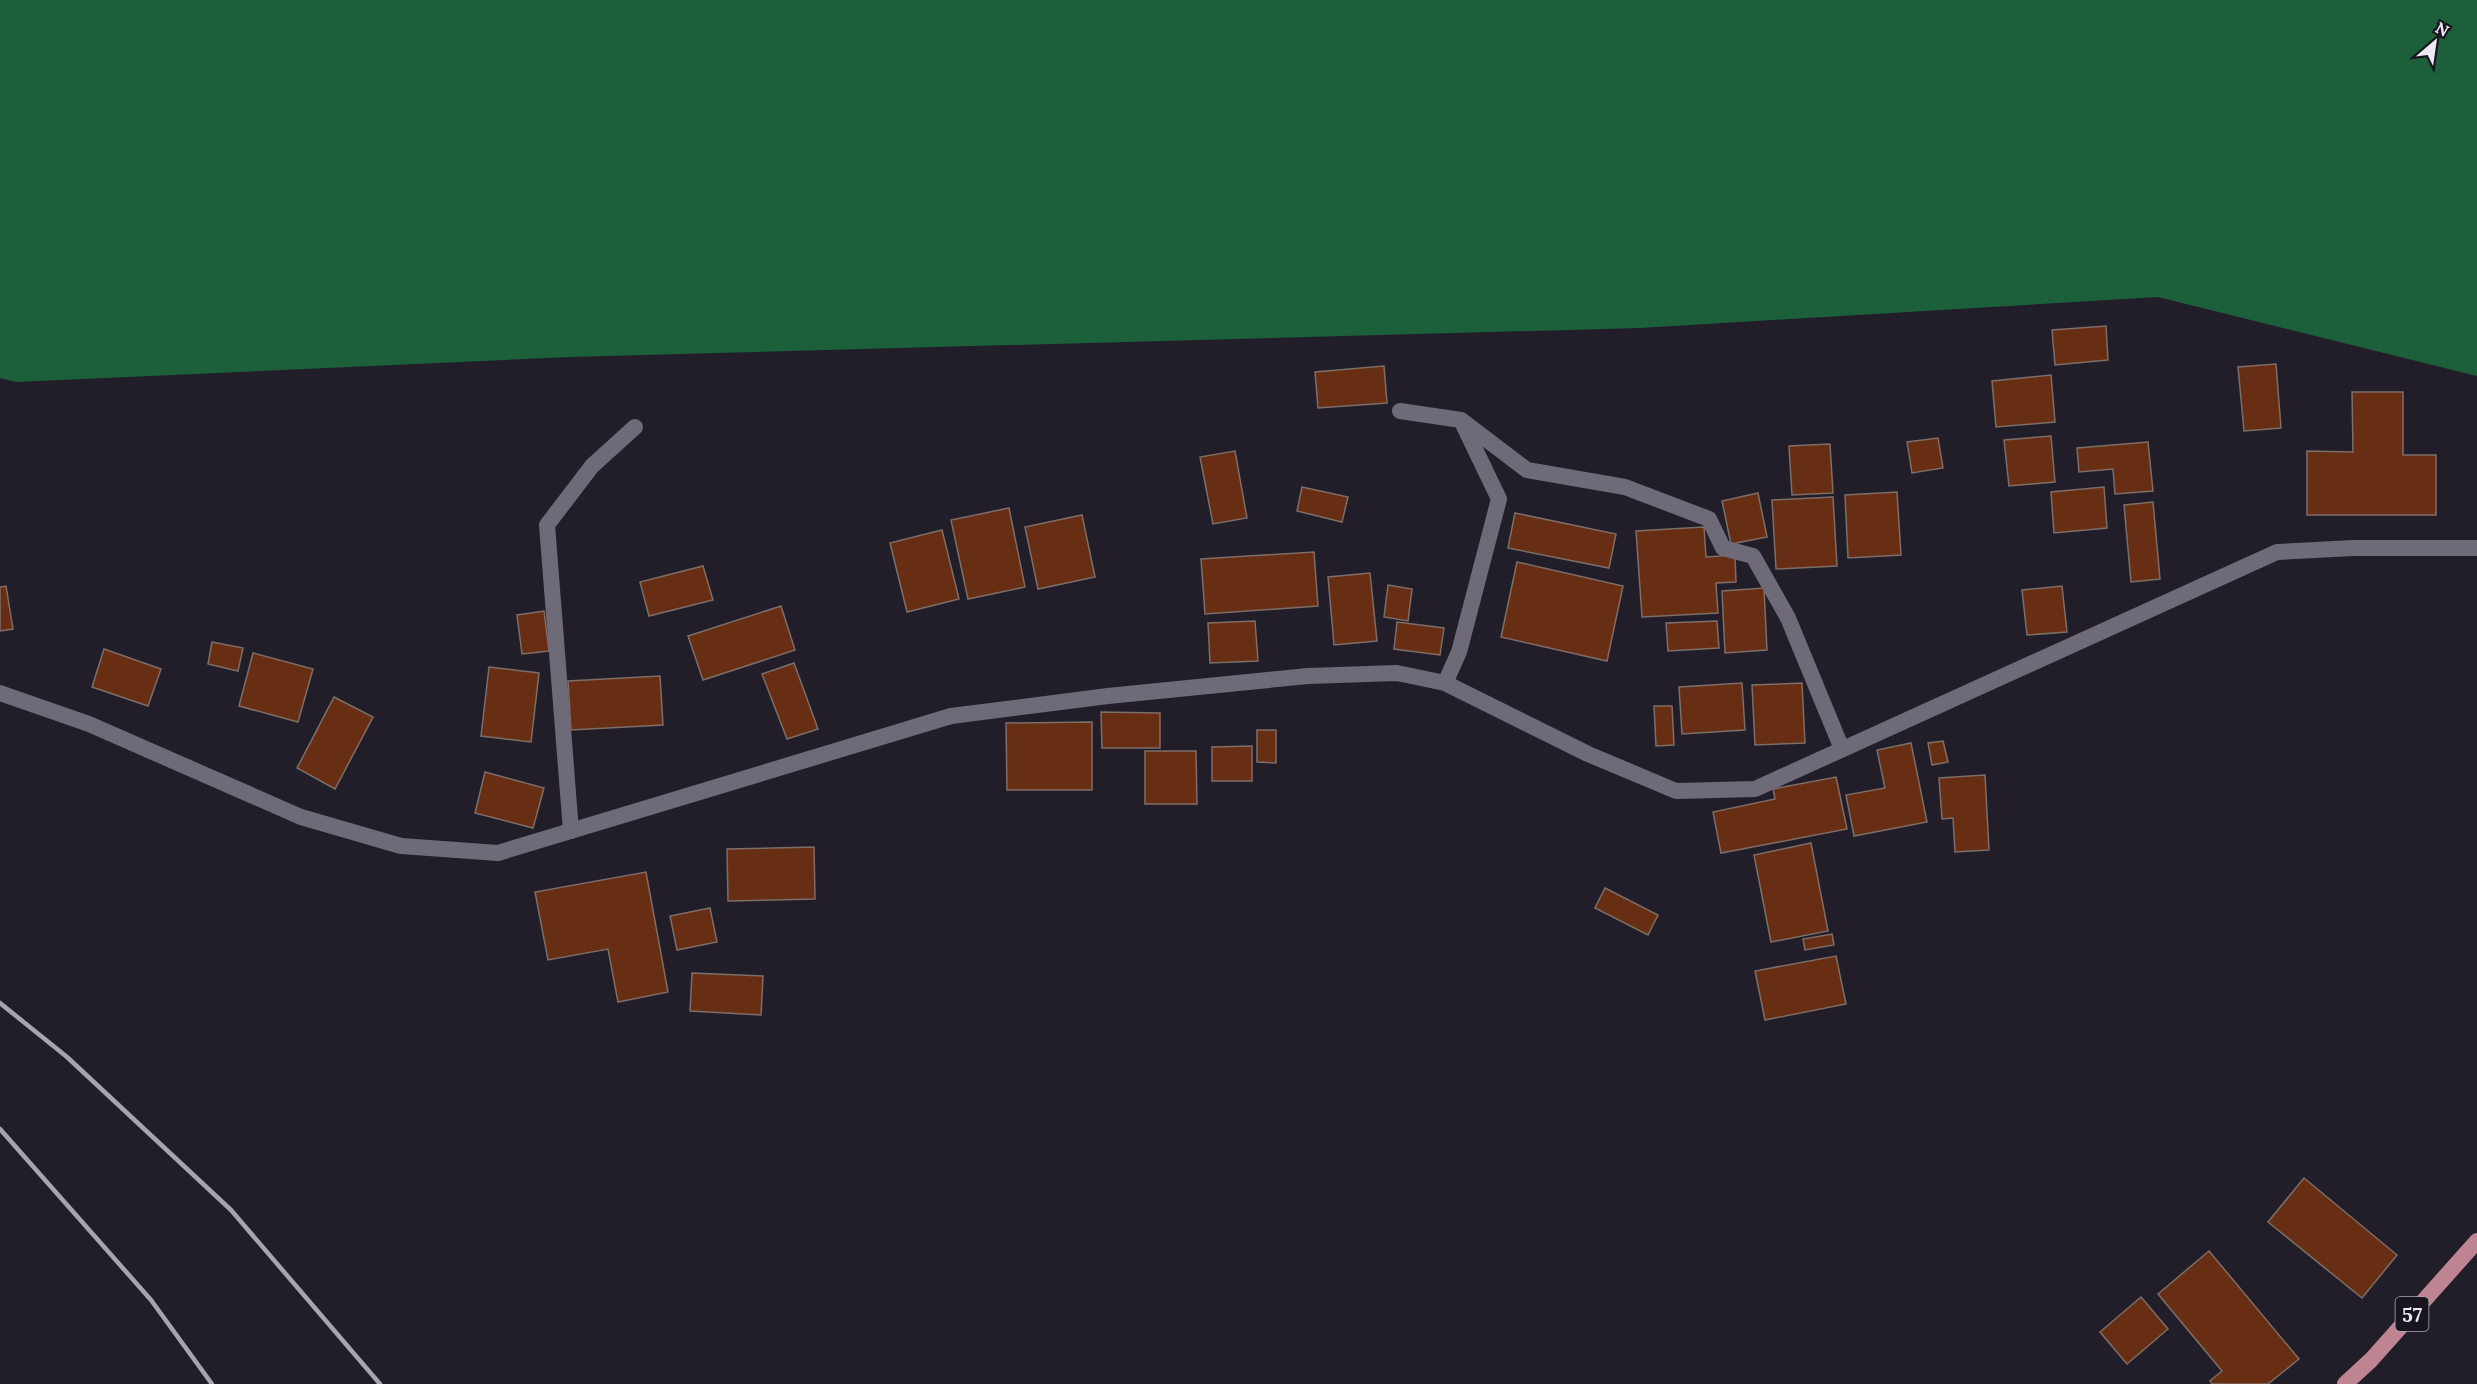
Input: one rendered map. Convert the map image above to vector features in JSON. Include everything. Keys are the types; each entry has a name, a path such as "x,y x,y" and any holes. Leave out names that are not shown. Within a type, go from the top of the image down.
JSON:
{"main road":[{"name":"57","path":"2345,1384 2371,1360 2477,1241"}],"street":[{"path":"1400,411 1461,420 1527,470 1625,487 1709,519 1723,548 1753,556 1788,618 1842,749"},
{"path":"1445,682 1459,652 1499,499 1461,420"},
{"path":"571,831 547,525 592,466 635,427"},
{"path":"0,693 89,724 301,818 401,846 498,853 951,716 1108,696 1308,676 1397,673 1445,682 1588,754 1676,791 1755,789 2277,552 2352,548 2477,548"}],"green space":[{"path":"0,0 2477,0 2477,376 2158,297 1640,328 569,357 16,382 0,378"}],"building":[{"path":"2106,326 2108,360 2055,365 2052,330"},
{"path":"2276,364 2281,428 2244,431 2238,367"},
{"path":"1384,366 1387,403 1318,408 1315,372"},
{"path":"2051,375 2055,422 1996,427 1992,381"},
{"path":"2352,392 2403,392 2403,455 2436,455 2436,515 2307,515 2307,451 2353,452"},
{"path":"2051,436 2055,482 2009,486 2004,440"},
{"path":"1938,438 1943,468 1912,473 1907,442"},
{"path":"2148,442 2153,491 2115,494 2113,469 2079,472 2077,448"},
{"path":"1830,444 1833,493 1792,495 1789,446"},
{"path":"1235,451 1247,518 1213,524 1200,457"},
{"path":"1302,487 1348,497 1342,522 1297,511"},
{"path":"2104,487 2107,528 2054,533 2051,492"},
{"path":"1897,492 1901,555 1848,558 1845,495"},
{"path":"1758,493 1767,537 1731,544 1722,501"},
{"path":"1833,497 1837,566 1776,569 1772,500"},
{"path":"2153,502 2160,579 2131,582 2124,505"},
{"path":"1009,508 1025,587 968,599 951,520"},
{"path":"1515,513 1616,534 1609,568 1508,548"},
{"path":"1082,515 1095,577 1038,589 1025,527"},
{"path":"1704,527 1706,557 1735,555 1736,582 1716,583 1718,613 1642,617 1636,531"},
{"path":"942,530 959,599 907,612 890,543"},
{"path":"1314,552 1318,606 1205,614 1201,559"},
{"path":"1517,562 1623,586 1607,661 1501,637"},
{"path":"703,566 713,600 649,616 640,582"},
{"path":"1370,573 1377,641 1334,645 1328,577"},
{"path":"1388,585 1412,589 1408,621 1384,617"},
{"path":"6,586 13,629 0,631 0,587"},
{"path":"2062,586 2067,632 2027,635 2022,590"},
{"path":"1764,588 1767,650 1725,653 1722,591"},
{"path":"781,606 795,650 703,680 688,636"},
{"path":"544,611 549,651 522,654 517,615"},
{"path":"1255,621 1258,661 1210,663 1208,623"},
{"path":"1717,621 1719,648 1668,651 1666,623"},
{"path":"1397,622 1444,628 1440,655 1394,649"},
{"path":"212,642 243,648 238,671 208,664"},
{"path":"104,649 161,669 148,706 92,687"},
{"path":"253,653 313,669 298,722 239,706"},
{"path":"794,663 818,729 787,739 762,674"},
{"path":"489,667 539,673 531,742 481,736"},
{"path":"660,676 663,725 571,730 568,681"},
{"path":"1742,683 1745,730 1682,734 1679,687"},
{"path":"1802,683 1805,743 1755,745 1752,685"},
{"path":"334,697 373,717 335,789 297,768"},
{"path":"1654,706 1672,706 1674,745 1656,746"},
{"path":"1101,712 1160,713 1160,748 1102,748"},
{"path":"1092,722 1092,790 1007,790 1006,723"},
{"path":"1257,730 1276,730 1276,763 1257,762"},
{"path":"1943,741 1948,762 1932,765 1928,743"},
{"path":"1911,743 1927,822 1854,836 1846,795 1885,788 1877,750"},
{"path":"1252,746 1252,781 1212,781 1212,747"},
{"path":"1145,751 1196,751 1197,804 1145,804"},
{"path":"485,772 544,788 533,828 475,813"},
{"path":"1985,775 1989,850 1955,852 1953,818 1942,819 1939,778"},
{"path":"1836,777 1847,829 1721,853 1713,812 1775,799 1773,789"},
{"path":"1811,843 1828,931 1771,942 1754,855"},
{"path":"814,847 815,899 728,901 727,849"},
{"path":"646,872 668,992 618,1002 608,949 548,960 535,892"},
{"path":"1605,888 1658,915 1648,935 1595,908"},
{"path":"710,908 717,942 677,950 670,916"},
{"path":"1832,934 1834,945 1805,950 1803,939"},
{"path":"1836,956 1846,1004 1765,1020 1755,971"},
{"path":"692,973 763,976 761,1015 690,1011"},
{"path":"2304,1178 2397,1255 2362,1298 2268,1222"},
{"path":"2209,1251 2299,1359 2268,1384 2212,1384 2210,1381 2222,1371 2158,1294"},
{"path":"2141,1297 2168,1329 2127,1364 2100,1332"}],"railway":[{"path":"0,1003 67,1057 231,1210 380,1384"},
{"path":"0,1129 151,1300 212,1384"}]}
